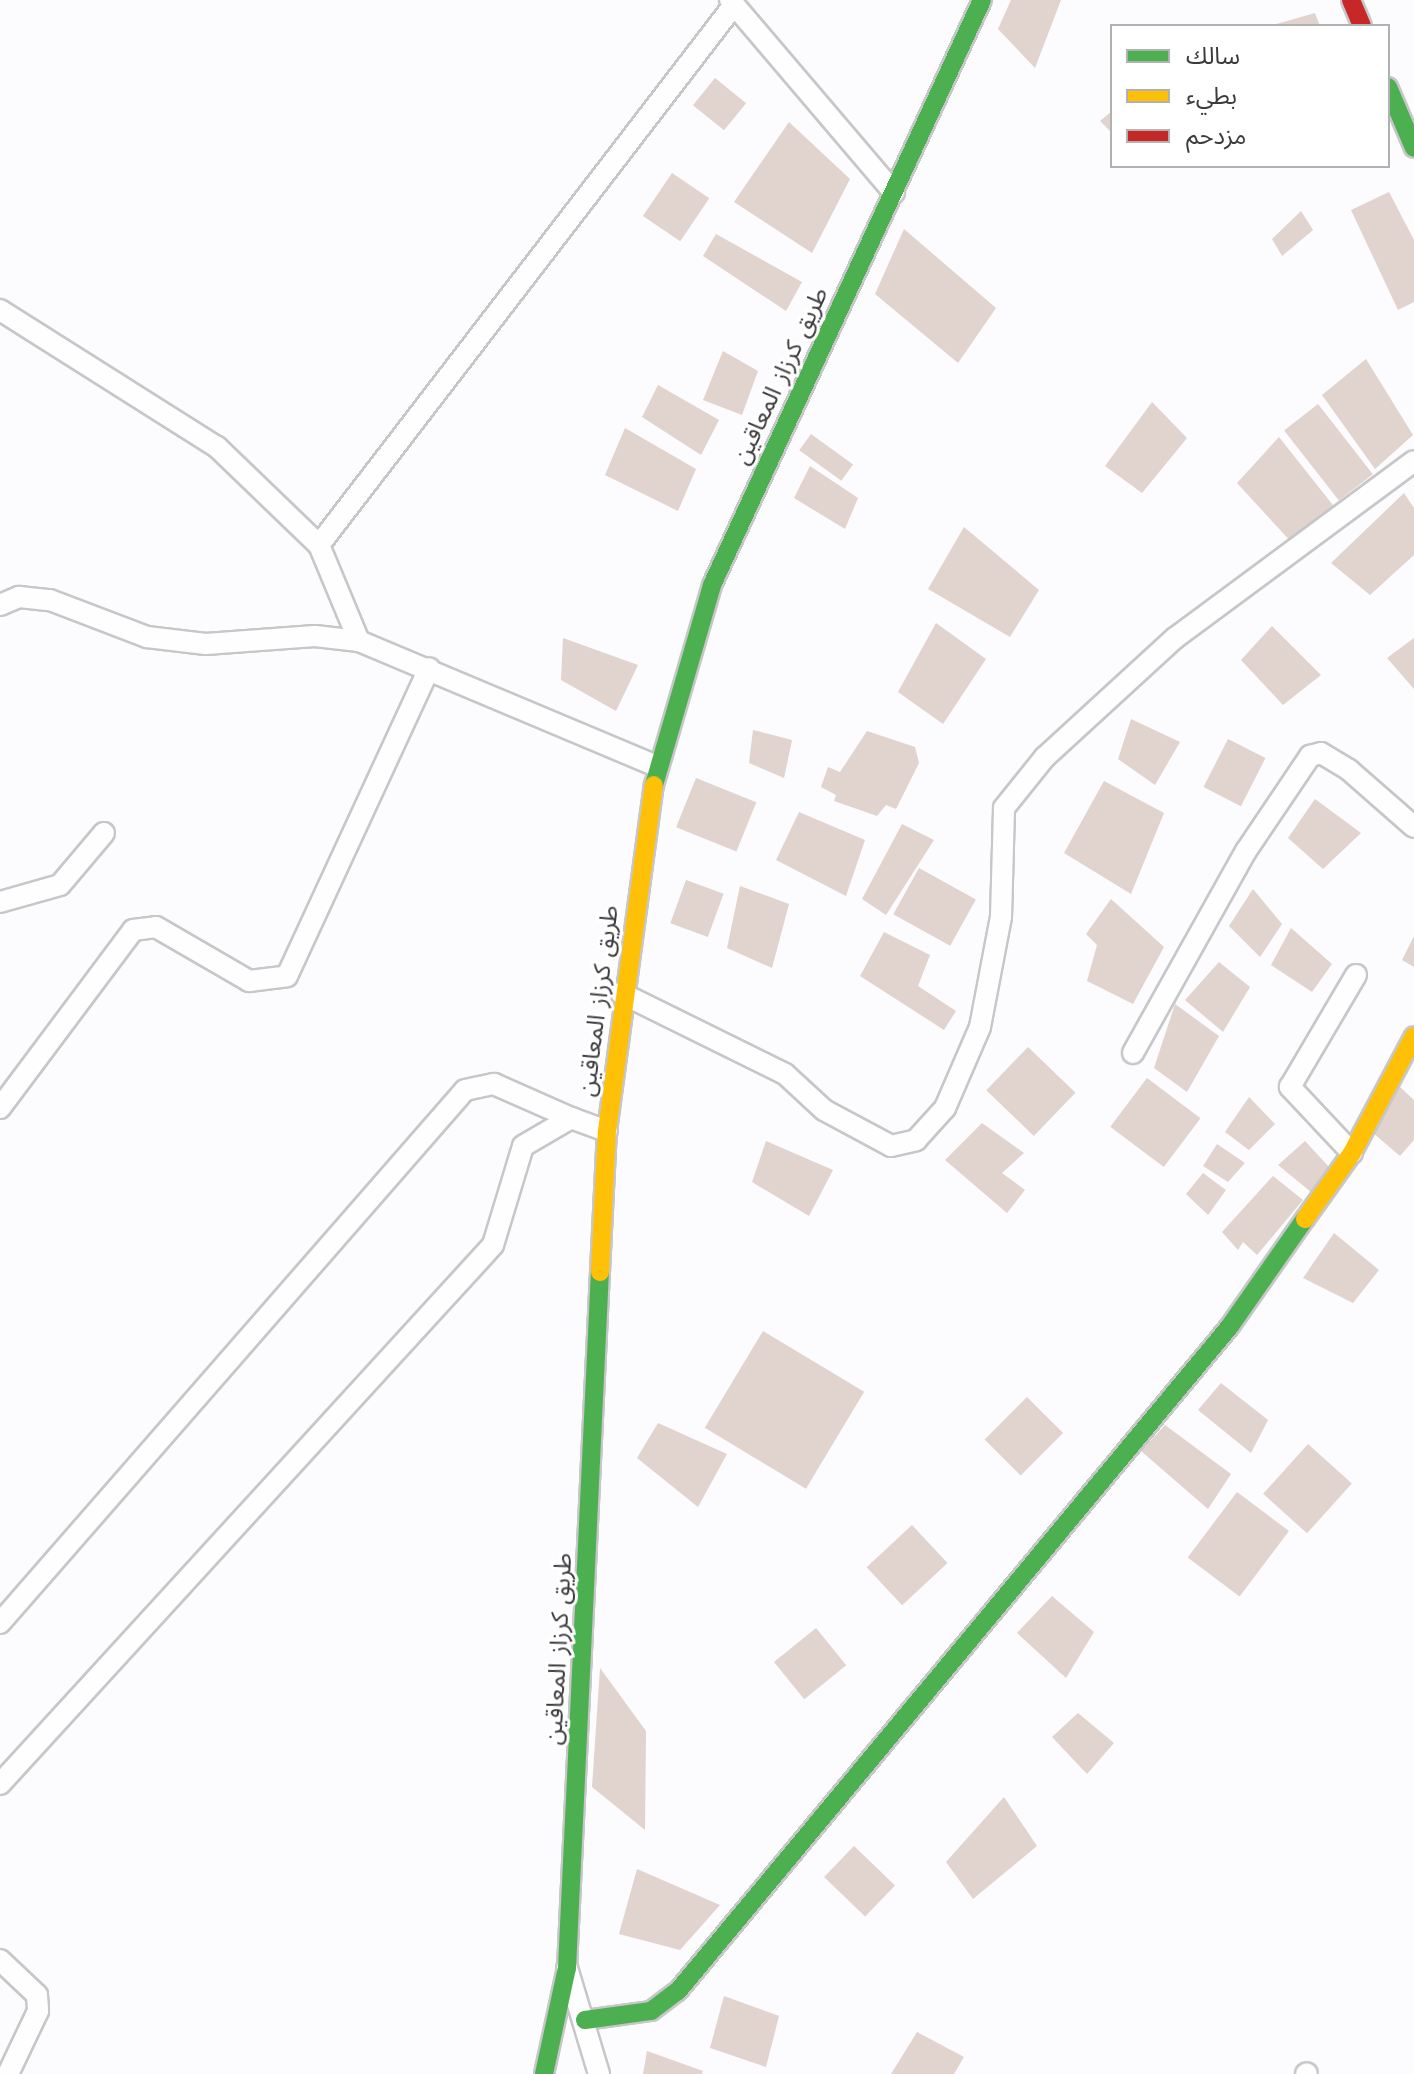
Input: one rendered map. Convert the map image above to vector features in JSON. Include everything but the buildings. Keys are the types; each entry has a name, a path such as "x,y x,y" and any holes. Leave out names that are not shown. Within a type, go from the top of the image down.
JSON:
{"street":[{"name":"طريق كرزاز المعاقين","path":"544,2074 567,1968 607,1131 621,993 657,766 712,585 982,0"},
{"path":"1351,0 1361,24"},
{"path":"319,545 732,3 894,193"},
{"path":"1390,92 1414,148"},
{"path":"0,310 217,447 319,545 359,641"},
{"path":"621,993 785,1074 824,1110 891,1146 916,1140 945,1108 980,1027 1001,917 1004,808 1045,757 1175,638 1414,461"},
{"path":"0,605 19,597 50,600 147,637 206,644 315,636 359,641 657,766"},
{"path":"0,1108 133,930 156,927 249,981 287,976 429,668"},
{"path":"1133,1053 1261,827 1310,756 1321,753 1349,770 1414,827"},
{"path":"0,902 60,885 104,833"},
{"path":"1352,1153 1290,1087 1356,975"},
{"path":"585,2020 651,2011 678,1991 1230,1326 1352,1153 1414,1036"},
{"path":"0,1623 465,1090 494,1084 607,1131"},
{"path":"0,1784 493,1245 523,1146 571,1118"},
{"path":"0,1960 37,1995 38,2011 8,2074"},
{"path":"567,1968 599,2074"}],"traffic: fast":[{"path":"654,785 712,585 982,0"},
{"path":"1390,92 1414,148"},
{"path":"585,2020 651,2011 678,1991 1230,1326 1305,1219"},
{"path":"544,2074 567,1968 600,1272"}],"traffic: slow":[{"path":"600,1272 607,1131 654,785"},
{"path":"1305,1219 1352,1153 1414,1036"}],"traffic: jam":[{"path":"1351,0 1361,24"}]}
